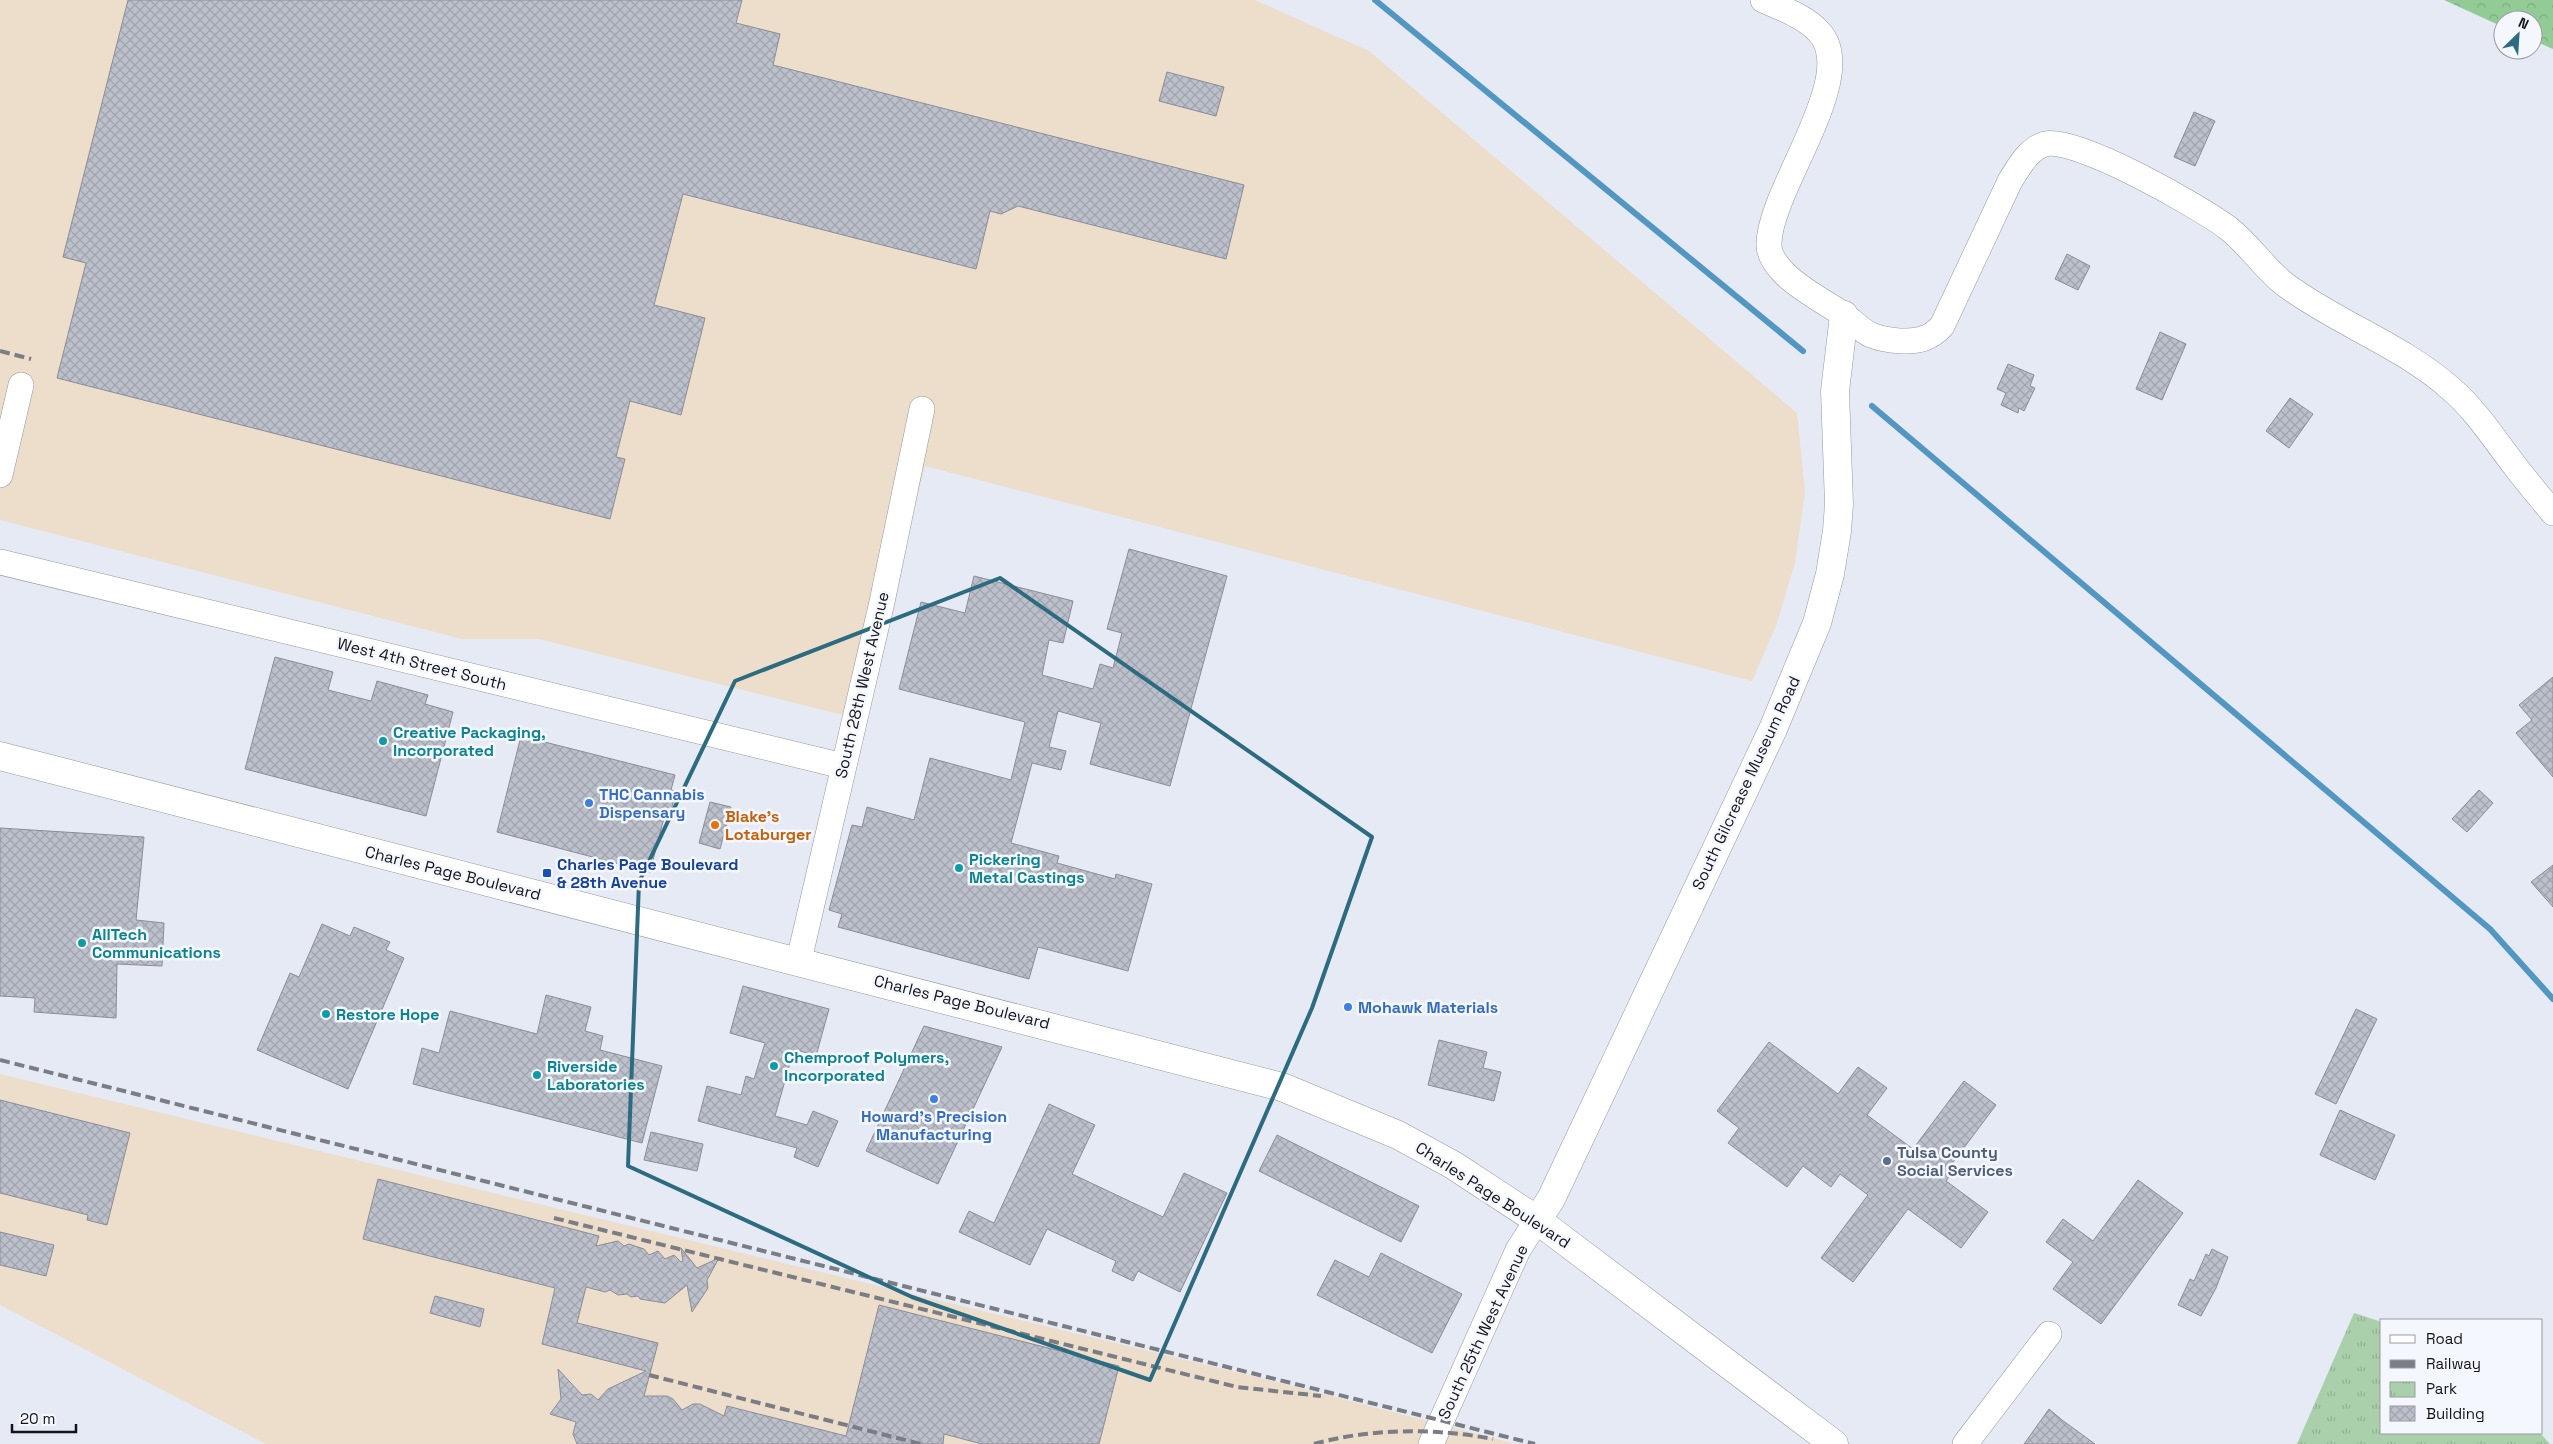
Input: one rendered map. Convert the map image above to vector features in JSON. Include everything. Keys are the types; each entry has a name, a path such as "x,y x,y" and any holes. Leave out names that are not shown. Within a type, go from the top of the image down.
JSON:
{"main road":[{"name":"South Gilcrease Museum Road","path":"1537,1220 1551,1200 1773,729 1817,623 1833,559 1837,530 1839,504 1835,390 1844,315"},
{"name":"Charles Page Boulevard","path":"0,756 1282,1086 1398,1135 1453,1165 1537,1220 1834,1444"}],"street":[{"path":"1763,0 1803,20 1819,32 1826,43 1830,75 1824,100 1780,201 1771,228 1769,246 1773,260 1786,275 1871,335 1910,340 1928,337 1942,326 2010,181 2023,161 2044,144 2052,143 2072,146 2186,200 2228,228 2288,287 2345,322 2401,351 2431,372 2468,406 2553,513"},
{"path":"0,475 20,386"},
{"name":"South 28th West Avenue","path":"798,960 882,602 922,409"},
{"name":"West 4th Street South","path":"0,562 843,766"},
{"name":"South 25th West Avenue","path":"1431,1444 1518,1250 1537,1220"},
{"path":"1965,1444 2049,1334"}],"highlighted area":[{"path":"1000,578 1372,837 1312,1008 1150,1380 912,1297 628,1166 639,882 735,681"}],"shaded area":[{"path":"0,0 1255,0 1369,51 1797,413 1805,492 1795,563 1776,626 1752,681 925,466 863,720 539,639 462,639 0,520"},
{"path":"0,1074 1281,1383 1516,1444 266,1444 0,1305"}],"green space":[{"path":"2444,0 2553,0 2553,49 2543,44 2543,10 2493,10 2493,22"},
{"path":"2354,1313 2380,1321 2380,1434 2541,1434 2550,1444 2297,1444"}],"building":[{"path":"128,0 742,0 736,23 780,34 773,65 1244,185 1226,259 1018,206 1001,214 990,211 976,269 683,194 654,305 705,318 681,415 630,401 616,457 625,459 610,519 57,378 86,263 63,257"},
{"path":"1167,72 1224,87 1216,116 1159,101"},
{"path":"2194,112 2215,121 2195,166 2174,157"},
{"path":"2067,254 2090,266 2078,290 2055,279"},
{"path":"2160,332 2186,344 2162,400 2136,389"},
{"path":"2008,364 2034,375 2030,386 2035,388 2024,411 2019,408 2018,413 2001,405 2006,393 1997,389"},
{"path":"2290,398 2313,414 2289,448 2266,431"},
{"path":"1129,549 1227,576 1170,786 1090,764 1101,723 1058,711 1049,747 1066,751 1061,770 1032,763 1011,843 1059,856 1057,863 1115,879 1116,874 1152,884 1128,971 1038,947 1029,979 838,927 842,914 829,910 852,825 862,827 867,807 914,820 930,758 1011,780 1025,722 899,689 921,602 965,613 974,576 1073,601 1063,643 1049,640 1042,675 1093,689 1100,664 1113,668 1122,633 1107,629"},
{"name":"Creative Packaging, Incorporated","path":"275,657 333,672 328,690 371,701 377,681 428,695 425,704 453,712 426,816 245,769"},
{"path":"2553,677 2553,777 2516,733 2532,720 2519,705"},
{"name":"THC Cannabis Dispensary","path":"521,736 675,775 671,790 676,791 670,815 665,814 650,872 497,832"},
{"path":"2479,790 2493,803 2467,832 2452,819"},
{"name":"Blake's Lotaburger","path":"710,802 731,807 720,849 699,843"},
{"name":"AllTech Communications","path":"0,828 144,837 136,920 164,923 162,966 117,964 116,1018 34,1012 35,998 0,996"},
{"path":"2553,865 2553,907 2531,882"},
{"name":"Restore Hope","path":"322,924 350,936 354,927 390,942 386,950 404,958 348,1089 257,1050 290,973 299,977"},
{"name":"Chemproof Polymers, Incorporated","path":"743,986 829,1009 816,1056 794,1049 775,1116 807,1125 813,1111 838,1121 818,1167 794,1157 797,1148 698,1121 707,1086 741,1095 746,1076 754,1079 765,1043 730,1033"},
{"name":"Riverside Laboratories","path":"546,995 591,1007 585,1031 603,1036 600,1050 662,1066 642,1143 413,1084 422,1048 439,1053 450,1011 537,1034"},
{"path":"2356,1009 2377,1019 2336,1104 2315,1094"},
{"name":"Howard's Precision Manufacturing","path":"924,1026 1002,1047 938,1184 866,1151"},
{"path":"1439,1040 1487,1052 1483,1068 1501,1072 1494,1101 1428,1085"},
{"name":"Tulsa County Social Services","path":"1769,1042 1838,1094 1858,1067 1887,1088 1867,1115 1913,1149 1964,1081 1996,1105 1948,1169 1953,1172 1946,1181 1988,1212 1961,1248 1908,1209 1853,1282 1821,1258 1868,1195 1840,1174 1831,1187 1803,1166 1787,1187 1728,1143 1739,1128 1717,1111"},
{"path":"0,1100 130,1133 107,1225 87,1220 88,1215 0,1193"},
{"path":"1049,1104 1095,1125 1072,1174 1163,1217 1184,1173 1227,1193 1180,1292 1138,1271 1133,1281 1112,1271 1116,1261 1047,1229 1030,1265 959,1232 969,1211 994,1223"},
{"path":"2340,1110 2395,1135 2375,1180 2320,1155"},
{"path":"651,1132 703,1144 697,1171 644,1160"},
{"path":"1277,1135 1419,1206 1401,1242 1259,1171"},
{"path":"378,1179 599,1236 596,1246 618,1241 624,1246 629,1244 644,1249 649,1255 658,1251 665,1259 674,1255 681,1262 683,1261 681,1248 697,1268 719,1258 707,1280 708,1288 692,1312 687,1285 665,1303 640,1299 638,1296 631,1297 627,1294 618,1295 610,1290 605,1292 586,1287 577,1323 658,1343 644,1396 667,1396 673,1399 682,1410 693,1404 700,1404 724,1416 727,1406 846,1436 879,1305 1119,1366 1099,1444 982,1444 944,1434 943,1444 577,1444 573,1434 576,1422 550,1414 561,1399 558,1369 582,1395 591,1394 598,1400 608,1389 646,1371 542,1344 555,1288 363,1239"},
{"path":"2138,1180 2183,1213 2101,1324 2053,1289 2073,1262 2046,1242 2063,1219 2093,1241"},
{"path":"0,1232 54,1245 46,1276 0,1265"},
{"path":"2212,1249 2228,1257 2216,1288 2201,1316 2178,1305 2190,1279 2194,1281 2206,1254 2209,1256"},
{"path":"1381,1253 1462,1294 1432,1353 1317,1295 1335,1260 1369,1277"},
{"path":"435,1296 484,1309 480,1327 430,1313"},
{"path":"2049,1409 2062,1420 2095,1444 2024,1444"}],"waterway":[{"path":"1375,0 1803,351"},
{"path":"1872,406 2490,929 2553,999"}],"railway":[{"path":"0,351 31,359"},
{"path":"0,1060 1535,1444"},
{"path":"554,1218 1237,1387 1321,1396"},
{"path":"649,1375 921,1444"},
{"path":"1314,1444 1358,1435 1403,1431 1449,1433 1493,1439"}],"place":[{"name":"Creative Packaging, Incorporated","path":"383,741"},
{"name":"THC Cannabis Dispensary","path":"589,803"},
{"name":"Blake's Lotaburger","path":"715,825"},
{"name":"Pickering Metal Castings","path":"959,868"},
{"name":"Charles Page Boulevard & 28th Avenue","path":"547,873"},
{"name":"AllTech Communications","path":"82,943"},
{"name":"Mohawk Materials","path":"1348,1007"},
{"name":"Restore Hope","path":"326,1014"},
{"name":"Chemproof Polymers, Incorporated","path":"774,1066"},
{"name":"Riverside Laboratories","path":"537,1075"},
{"name":"Howard's Precision Manufacturing","path":"934,1099"},
{"name":"Tulsa County Social Services","path":"1887,1161"}]}
